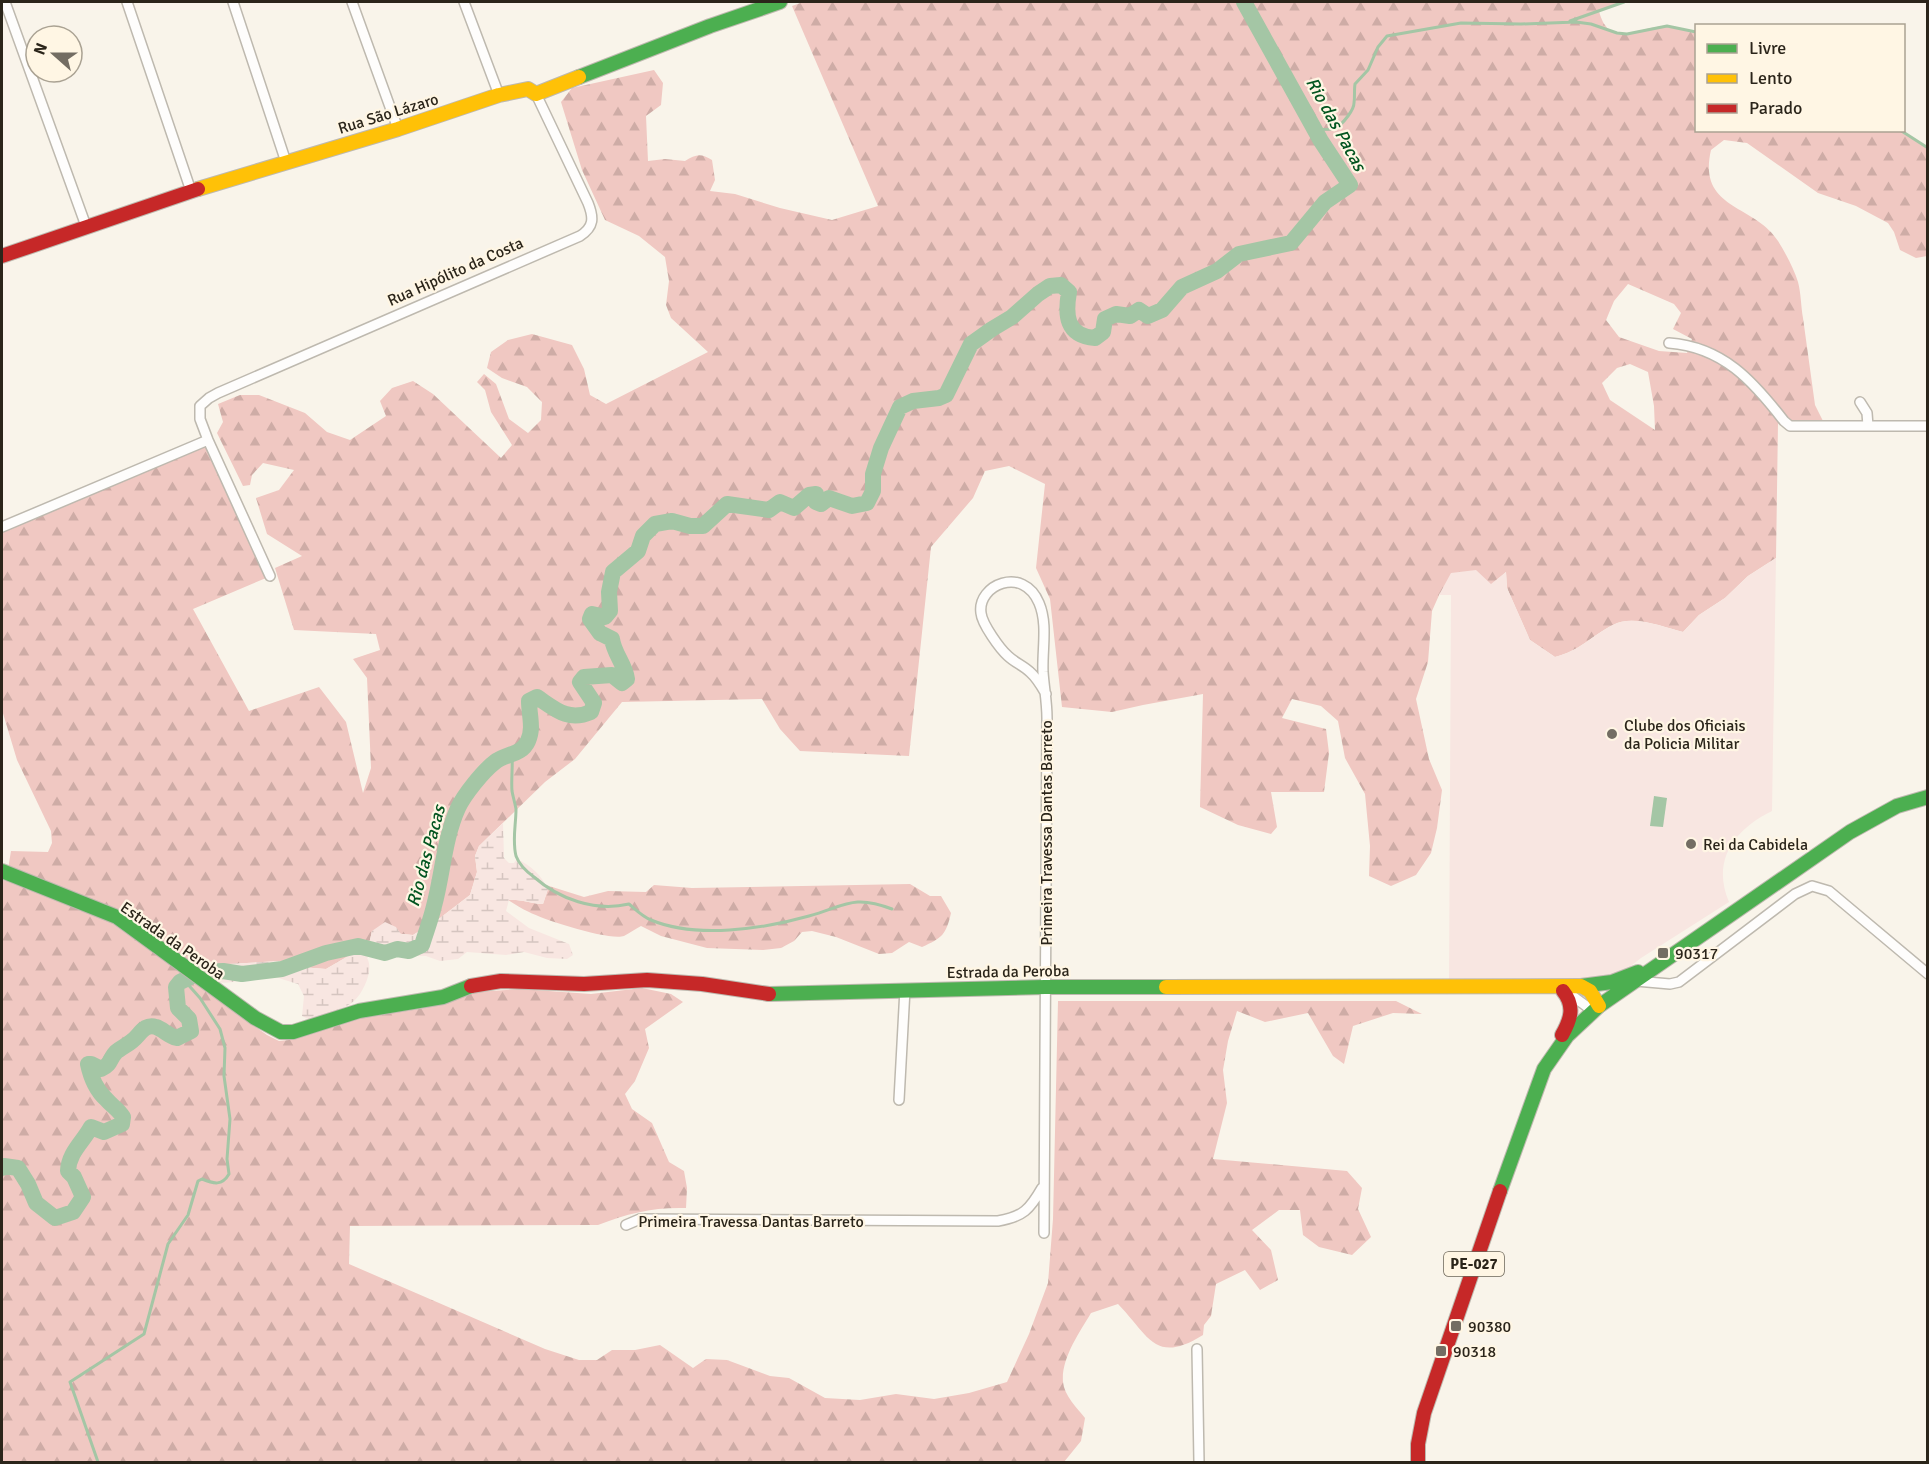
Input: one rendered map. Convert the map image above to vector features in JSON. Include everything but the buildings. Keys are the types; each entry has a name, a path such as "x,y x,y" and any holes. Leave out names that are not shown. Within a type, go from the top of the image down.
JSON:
{"street":[{"path":"5,2 86,226"},
{"path":"127,2 191,191"},
{"path":"233,2 286,162"},
{"path":"352,2 398,129"},
{"path":"464,2 499,95"},
{"name":"Rua São Lázaro","path":"2,256 191,191 398,129 499,95 528,89 536,94 710,26 780,2"},
{"name":"Rua Hipólito da Costa","path":"208,440 200,419 200,406 218,393 588,231 592,223 592,213 536,94"},
{"path":"1669,343 1690,344 1710,352 1734,367 1750,380 1784,421 1796,427 1928,426"},
{"path":"1860,402 1868,414 1868,426"},
{"path":"2,527 208,440 270,576"},
{"name":"Primeira Travessa Dantas Barreto","path":"1044,1233 1046,694 1043,672 1044,624 1040,605 1031,588 1020,582 1000,583 984,597 981,613 990,632 1007,656 1032,673 1046,694"},
{"name":"PE-027","path":"1418,1462 1418,1444 1424,1413 1522,1126 1544,1069 1567,1036 1596,1009 1680,949 1875,816 1897,806 1928,797"},
{"name":"Estrada da Peroba","path":"2,871 117,917 255,1018 281,1032 293,1032 358,1011 443,997 473,985 501,981 584,984 647,980 702,984 771,994 1045,987 1581,986 1623,979 1680,949"},
{"path":"1636,981 1663,984 1679,982 1795,894 1812,886 1829,891 1928,974"},
{"path":"1545,986 1563,991 1596,1009"},
{"path":"1581,986 1593,993 1596,1009"},
{"path":"899,1100 905,990"},
{"path":"1544,1069 1571,1017 1571,1005 1563,991"},
{"name":"Primeira Travessa Dantas Barreto","path":"626,1225 640,1219 999,1221 1015,1218 1026,1211 1043,1187"},
{"path":"1197,1349 1199,1462"}],"green space":[{"path":"803,2 1624,2 1599,11 1610,30 1627,33 1668,26 1695,32 1695,132 1902,132 1927,148 1927,256 1916,258 1900,250 1894,232 1888,223 1856,206 1818,193 1747,143 1724,140 1711,150 1709,170 1712,184 1731,204 1768,229 1781,245 1794,272 1800,291 1815,405 1823,421 1824,431 1789,431 1778,423 1776,558 1748,576 1725,598 1699,615 1683,632 1648,622 1621,622 1605,629 1572,651 1555,657 1530,640 1507,588 1506,572 1491,585 1440,593 1432,611 1428,662 1416,699 1429,759 1442,790 1431,853 1416,875 1391,886 1369,876 1370,846 1365,794 1345,758 1338,721 1321,706 1292,699 1282,718 1326,729 1329,753 1324,792 1271,792 1277,827 1271,834 1238,825 1200,807 1203,694 1112,712 1062,707 1050,599 1036,568 1045,484 1009,466 985,471 973,498 931,547 909,756 800,751 780,729 762,699 622,702 575,759 545,782 479,846 475,856 477,872 470,895 413,935 372,931 369,944 326,969 300,967 280,961 228,964 181,973 267,1035 279,1041 289,1040 359,1018 425,1008 477,992 520,989 591,994 642,988 671,994 683,1002 645,1029 649,1048 635,1081 625,1094 632,1109 652,1123 669,1162 684,1171 687,1188 686,1208 641,1212 598,1225 350,1226 349,1264 545,1349 579,1360 597,1360 612,1350 635,1350 660,1345 693,1368 706,1359 727,1360 770,1376 789,1378 825,1398 860,1400 896,1394 934,1399 969,1393 1007,1382 1029,1334 1048,1283 1053,1219 1058,1001 1396,1001 1422,1014 1393,1013 1353,1026 1344,1064 1333,1056 1308,1013 1265,1022 1237,1011 1228,1041 1223,1070 1227,1103 1213,1159 1347,1171 1362,1188 1358,1209 1371,1237 1352,1255 1319,1247 1303,1235 1300,1210 1279,1210 1252,1230 1271,1250 1278,1280 1260,1290 1245,1270 1216,1284 1211,1316 1204,1325 1203,1335 1187,1344 1163,1347 1154,1343 1118,1304 1091,1313 1072,1346 1063,1373 1066,1392 1085,1418 1081,1441 1064,1462 2,1462 2,880 6,881 11,851 48,852 52,843 51,831 17,760 2,710 2,531 207,445 266,578 193,609 249,711 319,687 346,722 363,793 371,768 367,678 353,659 380,650 376,634 294,630 275,568 302,556 267,534 256,498 279,490 294,470 263,463 252,475 250,485 243,486 217,433 223,422 218,404 240,395 259,395 305,413 327,432 350,440 386,416 380,401 392,388 413,381 433,394 501,458 512,445 491,412 485,390 477,382 484,374 496,384 509,419 528,433 541,420 542,402 527,387 502,378 487,368 491,352 508,340 532,334 572,345 584,369 590,395 606,404 708,352 671,318 666,305 669,281 665,257 639,236 605,220 582,170 561,102 572,88 654,70 663,83 661,105 646,116 648,161 665,159 685,161 695,156 705,156 712,160 715,180 710,191 735,194 780,208 832,220 878,206 792,6","holes":["1628,284 1674,304 1681,313 1673,329 1692,339 1687,353 1659,351 1619,337 1606,320 1614,301","1630,364 1648,372 1654,406 1655,430 1610,400 1602,383 1617,368"]},
{"name":"Clube dos Oficiais da Policia Militar","path":"1776,558 1772,811 1747,827 1730,848 1725,859 1723,873 1724,887 1729,902 1623,972 1593,979 1449,982 1451,595 1439,595 1451,573 1476,570 1491,584 1506,572 1507,588 1530,640 1555,657 1572,651 1605,629 1621,622 1638,621 1683,632 1699,615 1725,598 1748,576"},
{"path":"503,823 504,858 509,863 514,863 517,859 532,868 548,889 543,904 509,900 506,911 529,928 569,944 573,955 567,959 547,958 524,952 506,955 467,952 458,959 440,961 426,956 371,955 367,958 369,974 367,980 354,1001 310,1020 302,1016 304,996 298,984 270,976 224,983 207,977 198,968 281,961 300,967 326,969 369,944 372,931 385,922 396,927 401,934 413,935 470,895 477,872 475,856 479,846"},
{"path":"910,884 930,896 941,896 951,913 945,931 939,938 922,947 909,942 892,953 879,954 836,937 812,931 802,932 794,941 781,948 763,950 707,948 661,936 641,926 624,936 617,937 577,929 548,920 508,900 543,904 548,889 546,885 584,897 608,891 646,892 654,885 692,888"}],"shaded area":[{"path":"1654,796 1667,798 1663,827 1650,826"}],"waterway":[{"name":"Rio das Pacas","path":"2,1168 4,1166 18,1168 36,1203 55,1218 73,1212 83,1197 74,1177 68,1171 71,1158 91,1127 104,1132 122,1124 123,1117 97,1088 88,1064 101,1069 105,1067 116,1052 148,1027 159,1028 177,1038 191,1031 189,1019 178,1008 176,987 180,982 200,972 223,971 242,974 282,969 326,953 358,946 385,953 397,949 409,951 422,945 458,808 469,790 490,766 525,746 531,731 529,701 537,697 562,713 583,715 591,712 594,703 580,682 584,677 612,675 622,683 627,679 612,639 600,633 590,619 592,614 605,617 610,611 609,592 613,572 638,551 643,536 655,524 672,521 690,526 703,526 727,504 769,510 780,502 794,508 809,495 816,494 816,502 821,504 829,498 852,506 867,503 873,491 873,474 881,448 900,407 913,401 946,395 971,344 1012,317 1050,286 1061,285 1069,292 1067,309 1073,329 1085,336 1095,338 1103,332 1105,319 1116,314 1130,316 1139,310 1148,316 1162,310 1182,287 1217,271 1239,254 1291,243 1325,202 1350,185 1321,141 1244,2"},
{"path":"1570,21 1624,2"},
{"path":"1315,129 1334,128 1348,116 1353,107 1355,84 1368,70 1378,47 1387,36 1461,23 1576,22 1627,34 1667,26 1695,32"},
{"path":"1903,132 1928,148"},
{"path":"512,754 512,791 516,809 514,838 516,856 521,865 544,885 578,902 603,906 629,904 651,920 669,926 709,931 771,925 849,903 868,902 892,909"},
{"path":"98,1462 70,1382 144,1334 168,1244 188,1215 198,1181 202,1179 214,1183 221,1182 229,1174 227,1159 230,1119 224,1076 225,1048 220,1029 200,998 184,980"}],"traffic: fast":[{"path":"579,77 710,26 780,2"},
{"path":"1500,1191 1544,1069 1567,1036 1599,1006 1850,832 1897,806 1928,797"},
{"path":"2,871 117,917 255,1018 281,1032 293,1032 359,1011 443,997 471,986"},
{"path":"1581,986 1612,982 1638,972"},
{"path":"769,994 1045,987 1166,987"}],"traffic: slow":[{"path":"198,189 398,129 499,95 528,89 536,94 579,77"},
{"path":"1166,987 1581,986 1590,991 1599,1006"}],"traffic: jam":[{"path":"2,256 198,189"},
{"path":"471,986 501,981 584,984 647,980 702,984 769,994"},
{"path":"1562,1035 1570,1013 1569,1002 1563,991"},
{"path":"1418,1462 1418,1444 1424,1413 1500,1191"}],"place":[{"name":"Clube dos Oficiais da Policia Militar","path":"1612,734"},
{"name":"Rei da Cabidela","path":"1691,844"},
{"name":"90317","path":"1663,953"},
{"name":"90380","path":"1456,1326"},
{"name":"90318","path":"1441,1351"}]}
